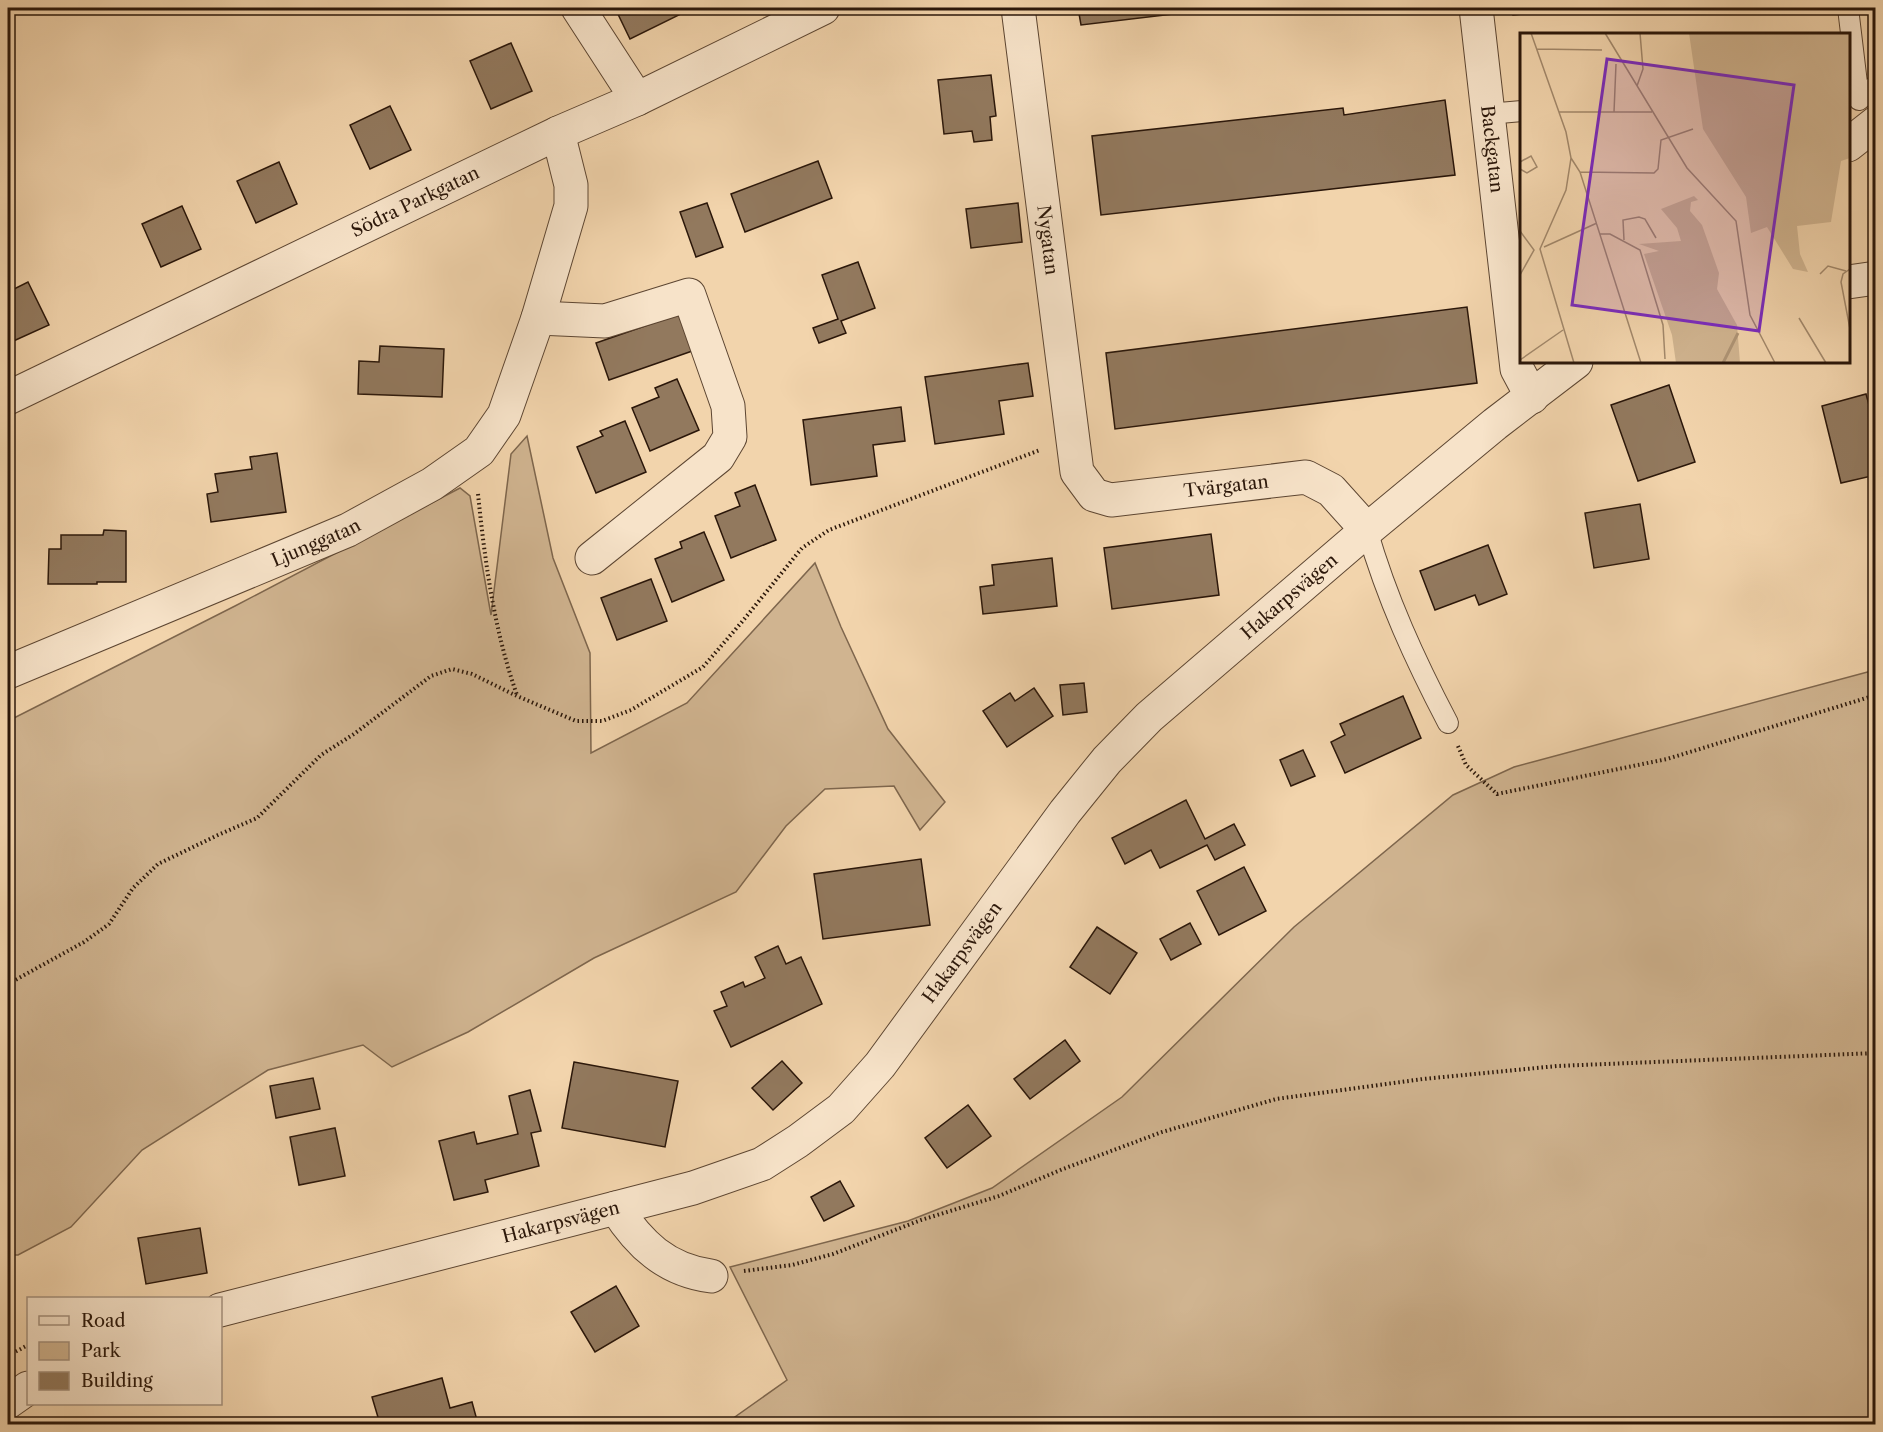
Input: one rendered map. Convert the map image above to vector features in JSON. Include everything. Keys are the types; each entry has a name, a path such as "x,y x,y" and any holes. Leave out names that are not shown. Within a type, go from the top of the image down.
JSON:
{"street":[{"path":"578,8 637,99"},
{"name":"Södra Parkgatan","path":"8,398 823,8"},
{"name":"Nygatan","path":"1018,8 1077,472"},
{"name":"Backgatan","path":"1476,8 1517,369 1532,396"},
{"path":"1850,143 1875,123"},
{"name":"Ljunggatan","path":"8,672 348,530 432,484 479,451 504,415 538,318 572,206 571,185 558,133"},
{"path":"1850,282 1875,278"},
{"path":"538,318 605,321 689,295 728,406 730,437 718,457 592,558"},
{"name":"Hakarpsvägen","path":"222,1309 693,1188 762,1164 798,1141 841,1109 880,1065 1065,812 1107,760 1149,717 1367,530 1575,363"},
{"name":"Tvärgatan","path":"1077,472 1094,495 1111,500 1306,477 1331,490 1367,530"},
{"path":"616,1208 628,1227 657,1257 692,1273 711,1275"},
{"path":"8,1402 27,1389"}],"lane":[{"path":"1848,8 1849,33"},
{"path":"1850,42 1852,76 1859,100 1875,85"},
{"path":"1488,114 1520,111"},
{"path":"1367,530 1384,584 1418,666 1449,723"}],"path":[{"path":"8,984 84,942 109,924 133,888 158,864 257,818 321,755 354,734 431,676 452,669 472,674 576,721 602,721 631,711 702,666 741,623 802,548 829,530 970,475 1072,439"},
{"path":"465,461 476,475 487,574 506,664 517,696"},
{"path":"1449,723 1466,765 1497,794 1667,759 1875,695"},
{"path":"711,1275 792,1265 833,1254 921,1220 999,1196 1162,1132 1276,1099 1423,1079 1557,1066 1875,1053"},
{"path":"8,1363 13,1353 27,1346"}],"green space":[{"path":"527,436 553,558 590,653 591,753 687,703 815,563 841,627 888,729 945,802 920,830 894,786 825,789 786,826 736,892 594,958 468,1032 392,1067 363,1045 268,1070 142,1150 71,1227 18,1255 8,1255 8,721 460,488 470,496 491,615 511,454"},
{"path":"1875,670 1875,1424 725,1424 787,1380 730,1267 908,1221 992,1188 1122,1097 1294,927 1453,795 1514,767"}],"building":[{"path":"615,8 681,8 683,13 630,39"},
{"path":"1078,8 1224,8 1081,25"},
{"path":"1512,8 1581,8 1513,15"},
{"path":"511,43 532,91 491,109 470,61"},
{"path":"991,75 996,116 990,117 992,140 974,142 972,131 944,134 938,80"},
{"path":"1445,100 1455,175 1101,215 1092,136 1343,108 1344,115"},
{"path":"390,106 411,150 370,169 350,125"},
{"path":"818,161 832,198 745,232 731,194"},
{"path":"279,162 297,204 256,223 237,181"},
{"path":"707,203 723,247 696,257 680,212"},
{"path":"1018,203 1022,242 971,248 966,209"},
{"path":"182,206 201,249 161,267 142,224"},
{"path":"858,262 875,308 841,321 846,333 819,343 813,328 838,319 822,275"},
{"path":"28,282 49,325 9,343 8,292"},
{"path":"1467,307 1477,383 1115,429 1106,353"},
{"path":"685,312 698,349 609,380 596,343"},
{"path":"380,346 444,349 442,397 358,394 359,361 379,362"},
{"path":"1028,363 1033,396 999,401 1004,434 935,444 925,377"},
{"path":"677,379 699,430 650,451 632,408 659,397 655,388"},
{"path":"1669,385 1695,462 1638,481 1611,405"},
{"path":"1866,394 1876,431 1876,475 1841,483 1822,406"},
{"path":"901,407 905,441 873,445 877,476 811,485 803,420"},
{"path":"625,421 646,472 596,493 577,447 603,436 600,431"},
{"path":"277,453 286,512 211,522 207,494 218,492 215,474 252,469 250,457"},
{"path":"755,485 776,540 731,558 715,516 740,506 735,493"},
{"path":"1640,504 1649,559 1594,568 1585,513"},
{"path":"104,530 126,531 126,582 48,584 49,549 61,549 61,535 103,535"},
{"path":"704,532 724,580 672,602 655,559 682,548 680,542"},
{"path":"1211,534 1219,595 1112,609 1104,548"},
{"path":"1488,545 1507,594 1479,605 1475,595 1435,610 1420,571"},
{"path":"1052,558 1057,606 983,614 980,587 994,585 992,565"},
{"path":"651,579 667,621 617,640 601,598"},
{"path":"1084,683 1087,712 1063,715 1060,685"},
{"path":"1034,688 1053,716 1007,747 983,711 1010,693 1015,701"},
{"path":"1403,696 1421,738 1345,773 1331,742 1345,735 1340,724"},
{"path":"1303,750 1315,776 1291,786 1280,760"},
{"path":"1186,800 1205,839 1234,824 1245,845 1215,860 1207,845 1160,868 1151,850 1125,864 1112,838"},
{"path":"921,859 930,925 823,939 814,874"},
{"path":"1244,867 1266,911 1219,935 1197,891"},
{"path":"1190,923 1201,944 1171,960 1160,939"},
{"path":"1097,927 1137,953 1110,994 1070,967"},
{"path":"778,946 786,964 801,957 822,1004 731,1047 714,1011 727,1006 721,992 743,982 745,987 765,978 755,957"},
{"path":"1065,1040 1080,1061 1030,1099 1014,1079"},
{"path":"782,1061 802,1083 773,1110 752,1088"},
{"path":"574,1062 678,1081 665,1147 562,1128"},
{"path":"313,1078 320,1109 276,1118 270,1086"},
{"path":"530,1090 541,1131 531,1133 539,1166 485,1180 488,1192 454,1200 439,1141 474,1132 477,1144 518,1134 509,1096"},
{"path":"968,1105 991,1136 947,1168 925,1138"},
{"path":"335,1128 345,1176 299,1185 290,1137"},
{"path":"840,1181 854,1206 824,1221 811,1197"},
{"path":"200,1228 207,1273 146,1284 138,1238"},
{"path":"616,1286 639,1326 595,1352 571,1312"},
{"path":"442,1378 450,1408 472,1402 478,1424 380,1424 372,1397"}]}
